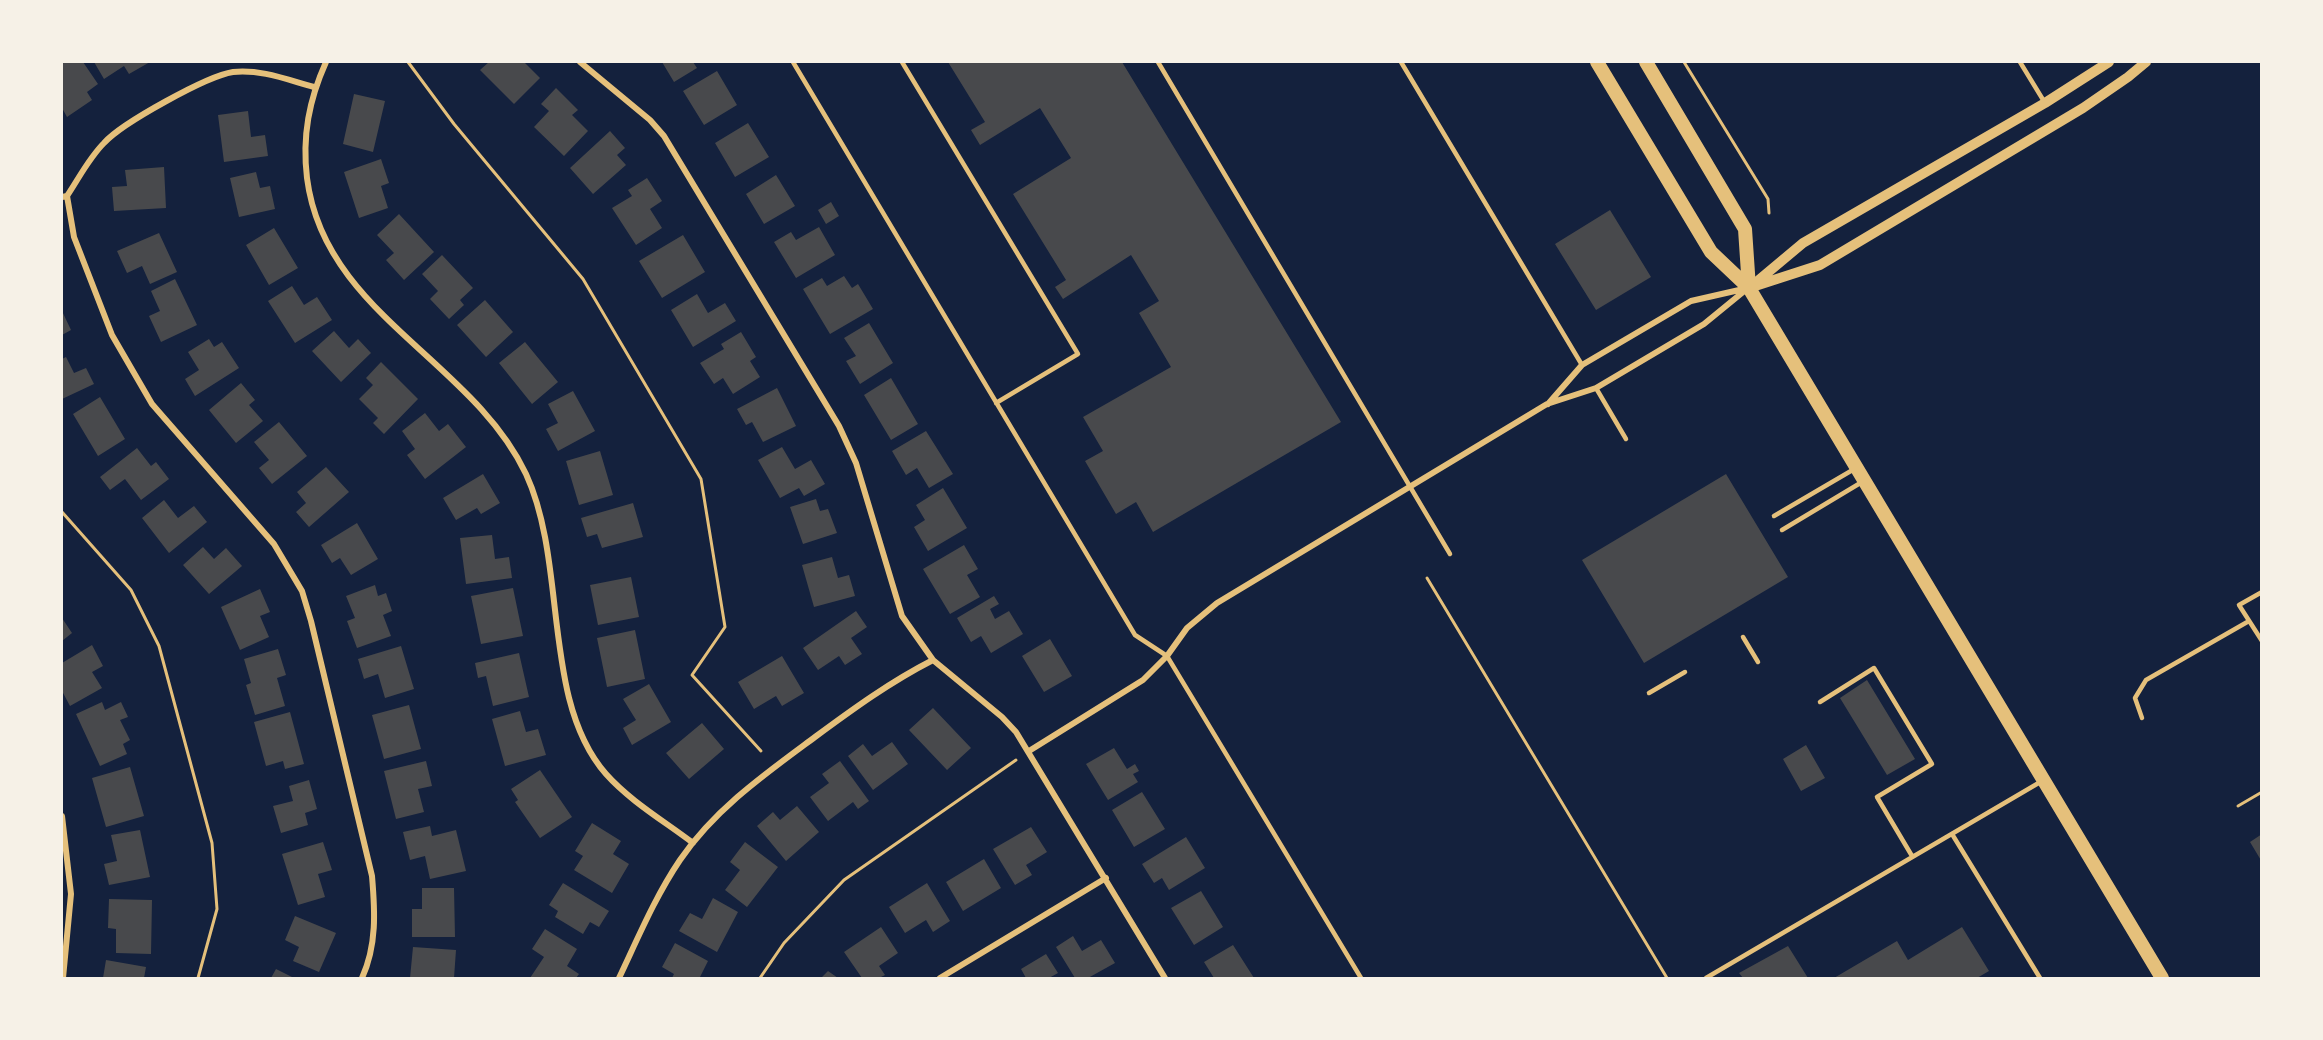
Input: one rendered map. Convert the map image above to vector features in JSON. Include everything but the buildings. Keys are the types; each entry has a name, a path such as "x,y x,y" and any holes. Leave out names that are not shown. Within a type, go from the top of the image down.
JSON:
{"main road":[{"path":"1597,62 1712,252 1749,288 1866,479 2162,978"},
{"path":"1646,62 1745,229 1749,288"}],"street":[{"path":"326,62 314,87 308,114 305,157 309,194 328,247 343,272 364,297 467,393 509,445 525,473 538,505 548,548 567,688 581,736 606,774 622,789 693,843"},
{"path":"580,62 650,120 664,136 839,426 856,464 898,606 919,644 933,660 1002,717 1029,751 1165,978"},
{"path":"1029,751 1143,680 1167,656 1187,628 1217,603 1547,404 1596,388 1704,324 1803,243 2045,103 2109,62"},
{"path":"1547,404 1582,365 1692,301 1749,288 1820,265 2083,108 2146,62"},
{"path":"314,87 253,72 233,72 213,77 106,140 64,196 74,237 112,335 139,386 274,544 302,591 372,876 376,916 372,947 362,978"},
{"path":"619,978 658,896 693,843 720,812 751,784 885,687 933,660"},
{"path":"62,816 71,894 63,978"},
{"path":"940,978 1106,878"}],"lane":[{"path":"793,62 1135,635 1167,656 1362,978"},
{"path":"902,62 1078,354 996,403"},
{"path":"1158,62 1412,486 1450,554"},
{"path":"1401,62 1582,365"},
{"path":"2020,62 2045,103"},
{"path":"1596,388 1626,439"},
{"path":"1774,516 1858,466"},
{"path":"1782,530 1866,479"},
{"path":"2262,592 2240,605 2262,641"},
{"path":"2142,718 2135,698 2146,680 2249,621"},
{"path":"1743,637 1758,662"},
{"path":"1820,702 1874,668 1932,764 1877,797 1912,856"},
{"path":"1649,693 1684,672"},
{"path":"1706,978 2043,780"},
{"path":"1952,834 2040,978"}],"path":[{"path":"408,62 454,124 583,279 700,479 725,627 692,675 761,751"},
{"path":"1684,62 1768,199 1769,213"},
{"path":"62,512 131,590 159,646 212,843 217,909 198,978"},
{"path":"1427,578 1668,978"},
{"path":"760,978 784,943 844,880 1016,760"},
{"path":"2238,806 2262,792"}]}
